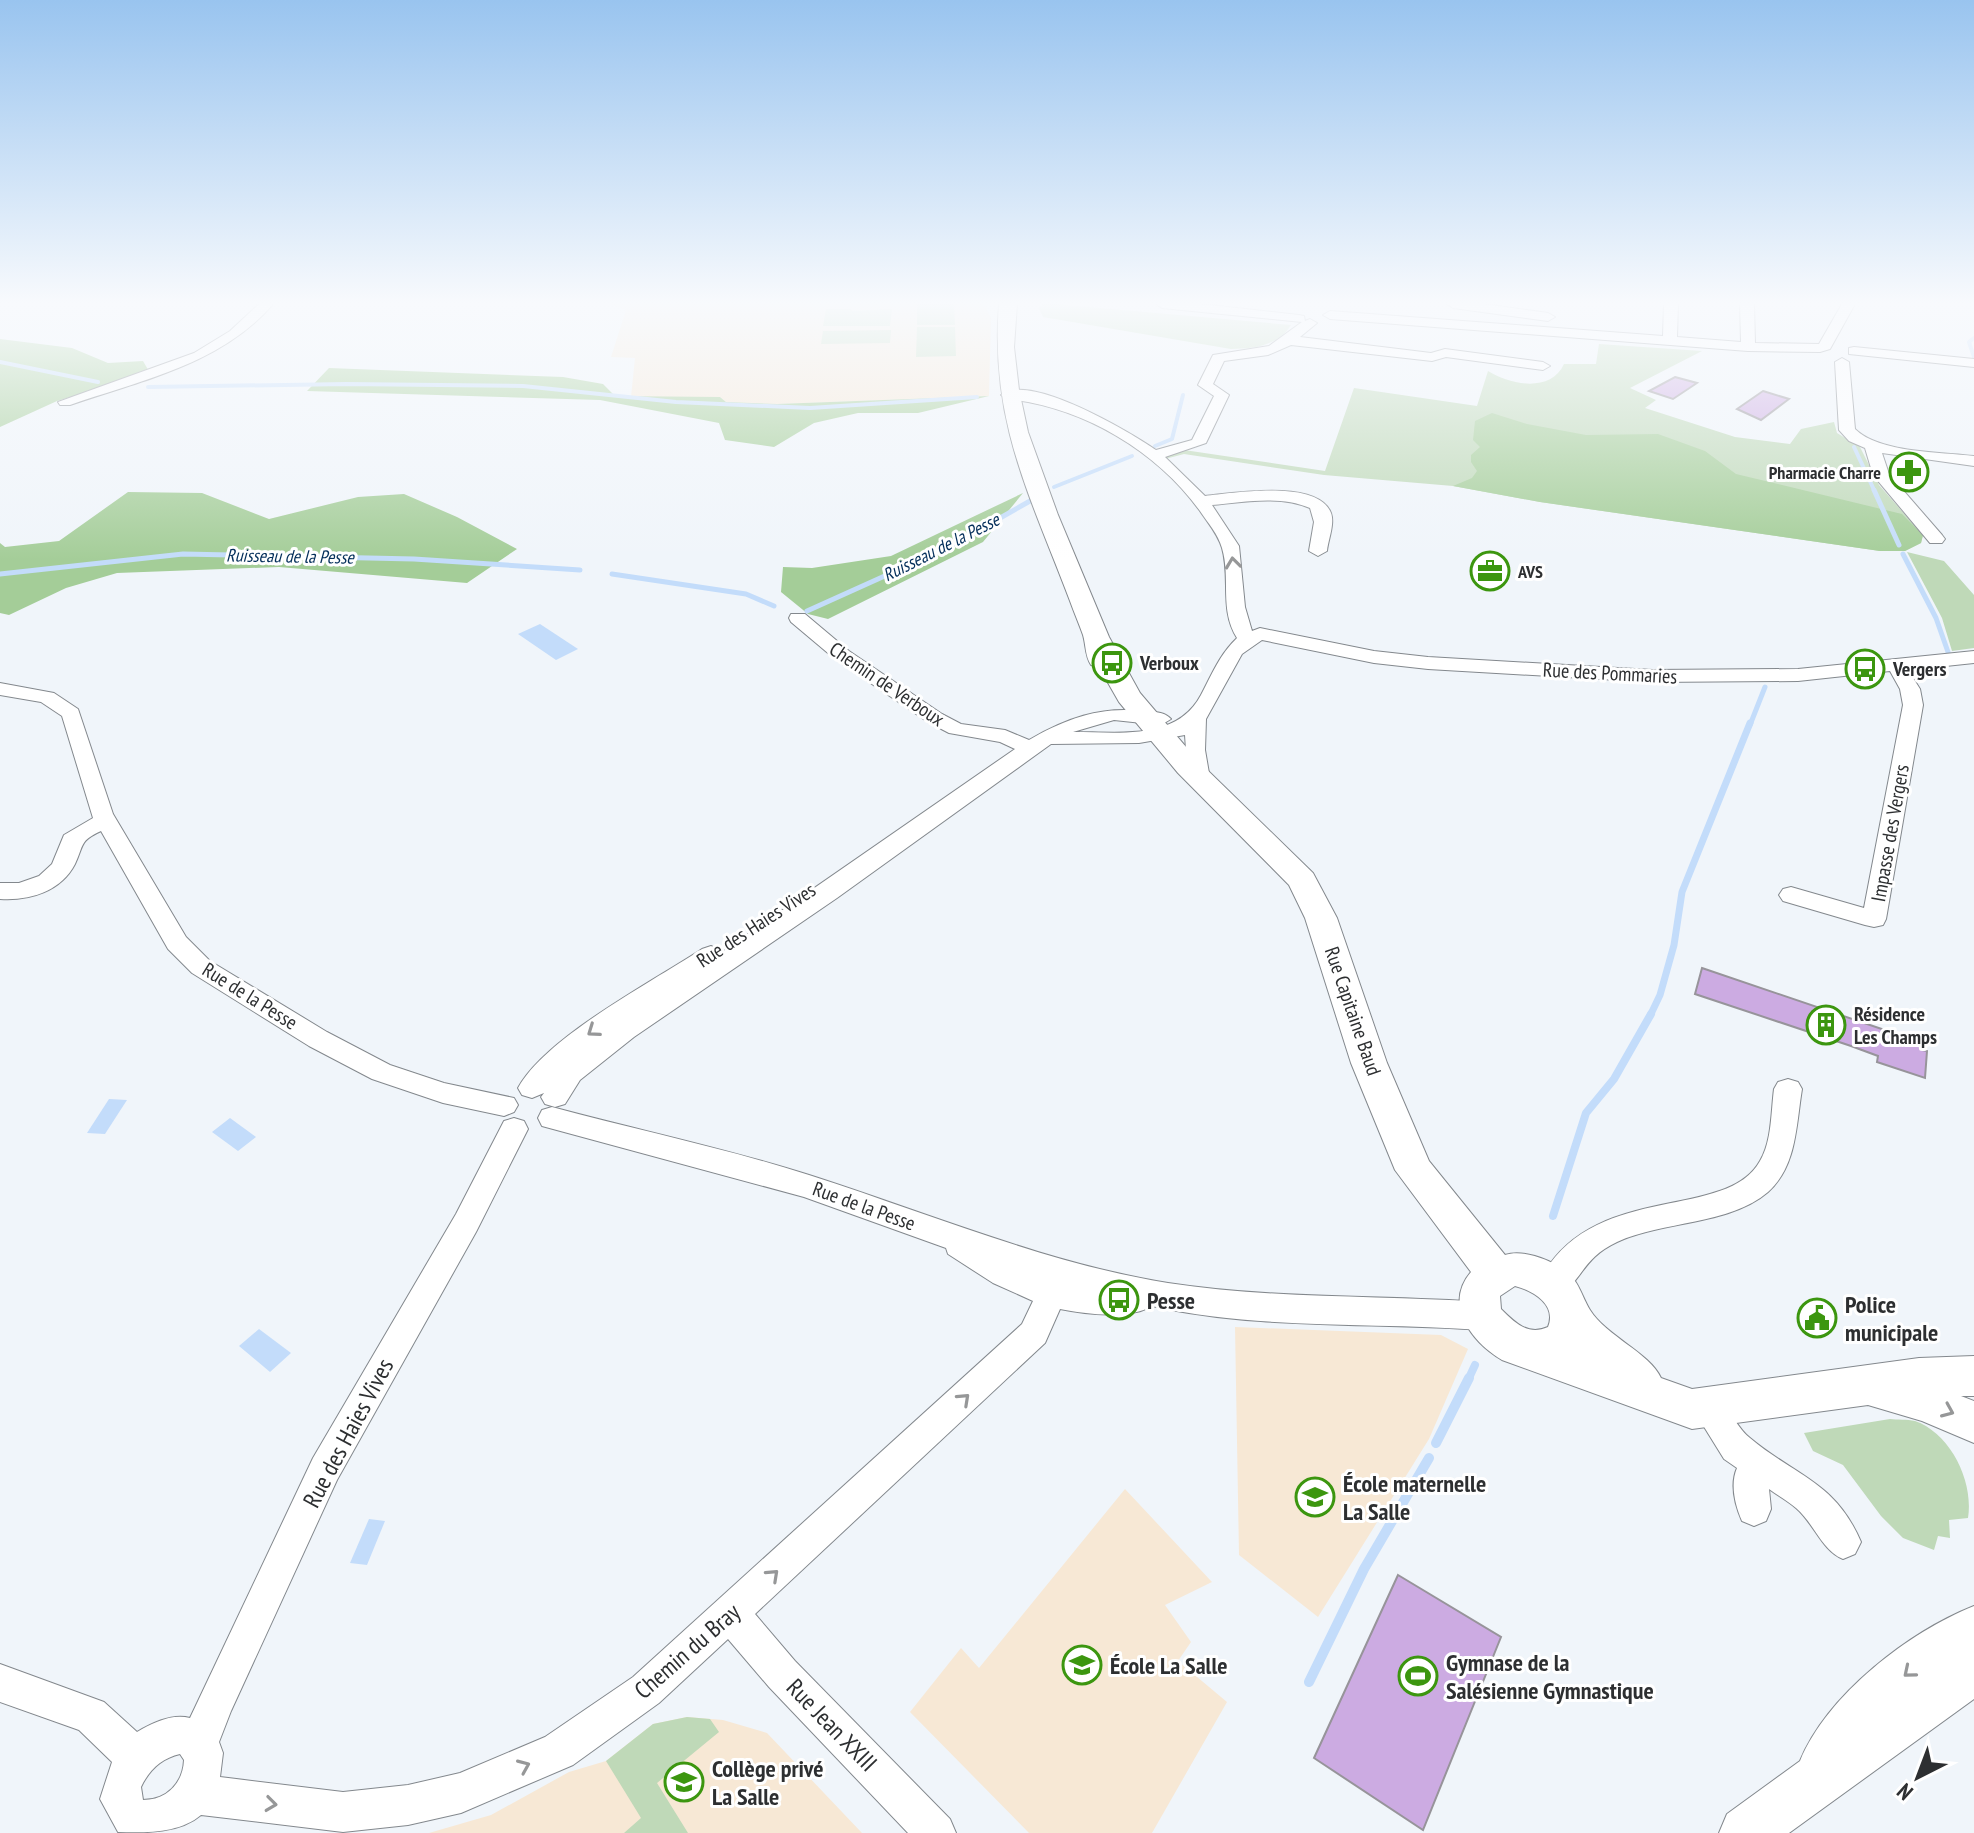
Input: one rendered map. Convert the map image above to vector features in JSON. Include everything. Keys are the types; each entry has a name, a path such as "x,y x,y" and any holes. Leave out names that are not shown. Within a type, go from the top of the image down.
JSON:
{"main road":[{"name":"Rue Capitaine Baud","path":"1008,390 1019,440 1096,637 1101,666 1113,694 1267,842 1302,880 1321,918 1369,1063 1414,1170 1495,1273"},
{"path":"1693,1407 1618,1365 1573,1321 1568,1302 1553,1284 1534,1273 1514,1269 1495,1273 1482,1283 1478,1299 1482,1316 1493,1331 1509,1343 1693,1407 1919,1378 1974,1376"},
{"path":"1531,1350 1552,1348 1566,1338 1573,1321"},
{"path":"1867,1387 1926,1402 1974,1422"},
{"path":"1814,1780 1860,1714 1920,1663 1958,1643 1974,1630"},
{"path":"1746,1833 1814,1780 1887,1734 1974,1668"}],"street":[{"path":"65,402 102,390"},
{"path":"1157,457 1198,443 1222,395 1213,390"},
{"path":"1849,390 1849,435 1872,446 1974,461"},
{"path":"1008,395 1037,399 1082,415 1157,457 1202,501 1231,547 1239,626 1247,638 1232,652 1196,718 1184,728 1147,725 1038,743"},
{"path":"1872,446 1881,475 1936,539"},
{"path":"1202,501 1284,496 1309,501 1319,507 1323,518 1318,551"},
{"name":"Chemin de Verboux","path":"798,618 842,655 956,729 1038,743"},
{"name":"Rue des Pommaries","path":"1247,638 1276,635 1374,657 1428,663 1652,676 1789,676 1974,657"},
{"name":"Impasse des Vergers","path":"1791,895 1874,919 1913,705 1910,689 1896,665"},
{"name":"Rue de la Pesse","path":"0,689 47,697 71,713 89,780 106,821 177,943 201,967 318,1039 381,1072 509,1117 530,1130 546,1101 807,1186 944,1235 1005,1277 1055,1282 1086,1301 1168,1296 1310,1311 1407,1311 1482,1316"},
{"name":"Rue des Haies Vives","path":"546,1101 571,1073 625,1030 874,860 1038,743 1068,726 1114,714 1147,725"},
{"path":"1193,773 1196,718"},
{"path":"0,891 32,889 54,876 65,860 72,841 88,828 106,821"},
{"path":"1553,1284 1567,1263 1595,1239 1701,1205 1737,1198 1753,1189 1769,1173 1779,1149 1788,1089"},
{"path":"509,1117 512,1095 546,1101"},
{"name":"Rue des Haies Vives","path":"199,1744 215,1703 325,1469 466,1223 509,1117"},
{"name":"Chemin du Bray","path":"194,1794 343,1812 408,1805 461,1793 559,1751 646,1690 1034,1333 1055,1282"},
{"path":"1693,1407 1760,1465 1808,1496 1825,1513 1843,1542"},
{"path":"1754,1509 1750,1477 1760,1465"},
{"name":"Rue Jean XXIII","path":"731,1614 782,1674 936,1833"},
{"path":"0,1683 91,1715 136,1758"},
{"path":"181,1735 199,1744 204,1753 205,1766 194,1794 183,1806 155,1821 132,1818 124,1810 120,1799 121,1786 136,1758 158,1740 169,1736 181,1735"}],"shaded area":[{"path":"632,390 989,390 989,396 777,404 726,402 720,397 631,397"},
{"name":"École maternelle La Salle","path":"1235,1327 1441,1335 1468,1349 1429,1439 1318,1617 1239,1555"},
{"name":"École La Salle","path":"1125,1489 1212,1582 1165,1605 1191,1642 1178,1661 1227,1702 1152,1833 1029,1833 910,1712 961,1648 979,1668"},
{"name":"Collège privé La Salle","path":"687,1717 723,1720 767,1733 862,1833 429,1833 491,1815 569,1772 606,1761 653,1724"}],"green space":[{"path":"0,390 95,390 57,401 0,427"},
{"path":"609,390 615,396 720,397 726,402 777,404 989,396 918,413 858,413 814,423 774,447 725,440 719,423 600,400 307,391"},
{"path":"1353,390 1477,406 1482,390 1633,390 1656,400 1645,408 1735,437 1790,444 1801,429 1834,422 1837,433 1860,447 1879,485 1923,535 1921,543 1905,551 1880,551 1540,502 1453,486 1324,475 1184,454 1165,459 1161,457 1184,450 1325,471"},
{"path":"1492,413 1527,424 1586,435 1658,434 1705,451 1736,474 1902,514 1923,535 1921,543 1905,551 1880,551 1540,502 1453,486 1472,478 1477,471 1471,462 1471,455 1480,447 1473,440 1475,421"},
{"path":"128,492 202,493 269,519 358,497 404,494 457,517 517,549 467,583 279,567 117,573 66,588 9,615 0,613 0,543 5,547 59,541"},
{"path":"1023,493 983,542 828,619 808,614 781,592 783,567 812,568 891,556"},
{"path":"1907,552 1944,561 1974,595 1974,648 1952,651 1942,618"},
{"path":"1890,1419 1915,1421 1928,1427 1949,1447 1963,1474 1969,1504 1968,1518 1949,1520 1950,1538 1938,1536 1934,1550 1903,1538 1881,1516 1843,1465 1813,1451 1804,1433"},
{"path":"687,1717 710,1719 719,1732 657,1783 688,1833 624,1833 641,1818 606,1761 653,1724"}],"water":[{"path":"540,624 578,649 556,660 518,634"},
{"path":"109,1099 127,1100 105,1134 87,1133"},
{"path":"230,1118 256,1137 238,1151 212,1132"},
{"path":"259,1329 291,1353 270,1372 239,1346"},
{"path":"369,1519 385,1521 367,1565 350,1563"}],"building":[{"path":"1652,390 1687,390 1673,399 1649,391"},
{"path":"1763,391 1789,399 1761,420 1737,409"},
{"name":"Résidence Les Champs","path":"1702,968 1923,1043 1922,1050 1927,1051 1925,1078 1877,1062 1878,1056 1851,1046 1695,994"},
{"name":"Gymnase de la Salésienne Gymnastique","path":"1398,1575 1501,1637 1423,1830 1314,1758"}],"waterway":[{"path":"557,390 676,402 810,408 977,397"},
{"name":"Ruisseau de la Pesse","path":"1155,446 1172,439 1183,395"},
{"path":"1854,447 1875,492"},
{"name":"Ruisseau de la Pesse","path":"1054,487 1132,456"},
{"path":"1874,490 1899,545"},
{"name":"Ruisseau de la Pesse","path":"807,611 949,547 1030,501"},
{"name":"Ruisseau de la Pesse","path":"0,574 183,554 414,559 580,570"},
{"path":"1903,554 1936,618 1948,652"},
{"name":"Ruisseau de la Pesse","path":"612,574 746,594 774,606"},
{"path":"1750,725 1765,687"},
{"path":"1651,1015 1660,995 1674,945 1682,892 1750,723"},
{"path":"1553,1216 1586,1113 1614,1079 1651,1015"},
{"path":"1468,1380 1475,1365"},
{"path":"1436,1443 1468,1380"},
{"path":"1309,1682 1364,1569 1429,1458"}],"place":[{"name":"Pharmacie Charre","path":"1909,472"},
{"name":"AVS","path":"1490,571"},
{"name":"Verboux","path":"1112,663"},
{"name":"Vergers","path":"1865,669"},
{"name":"Résidence Les Champs","path":"1826,1025"},
{"name":"Pesse","path":"1119,1300"},
{"name":"Police municipale","path":"1817,1318"},
{"name":"École maternelle La Salle","path":"1315,1497"},
{"name":"École La Salle","path":"1082,1665"},
{"name":"Gymnase de la Salésienne Gymnastique","path":"1418,1676"},
{"name":"Collège privé La Salle","path":"684,1782"}]}
